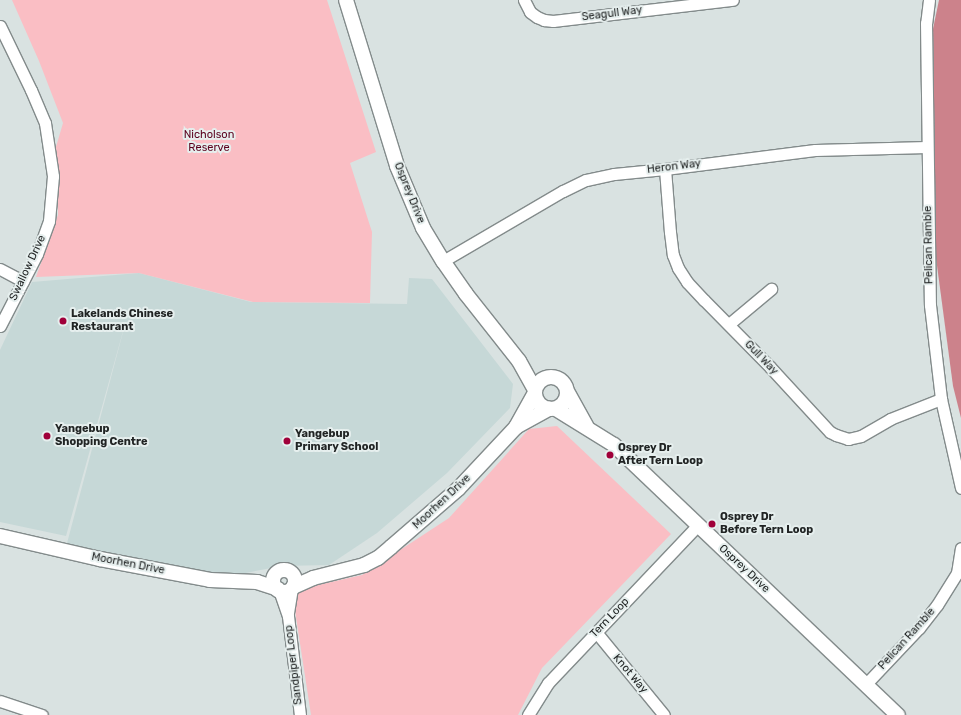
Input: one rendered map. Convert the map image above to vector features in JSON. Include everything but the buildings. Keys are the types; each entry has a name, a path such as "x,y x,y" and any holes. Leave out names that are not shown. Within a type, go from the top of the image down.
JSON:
{"street":[{"name":"Osprey Drive","path":"346,0 397,166 423,228 443,261 519,361 535,392"},
{"name":"Seagull Way","path":"524,0 530,12 544,20 553,21 733,0"},
{"name":"Pelican Ramble","path":"929,0 926,23 930,305 941,399 961,488"},
{"name":"Swallow Drive","path":"0,26 4,45 31,90 45,123 52,176 49,221 37,254 0,326"},
{"name":"Heron Way","path":"443,261 563,191 586,180 614,174 815,150 927,147"},
{"name":"Gull Way","path":"665,169 670,232 678,268 692,287 785,382 822,424 836,436 848,438 861,436 890,419 941,399"},
{"path":"0,269 23,281"},
{"path":"729,324 771,289"},
{"name":"Osprey Drive","path":"519,361 549,376"},
{"path":"549,376 562,380 568,393 565,403 553,409 539,404 535,392 540,381 549,376"},
{"name":"Moorhen Drive","path":"0,536 100,559 186,576 231,582 257,582 287,586 351,569 378,558 416,527 458,489 516,427 535,392"},
{"name":"Osprey Drive","path":"568,393 586,426"},
{"name":"Osprey Drive","path":"553,409 586,426 614,445 898,715"},
{"name":"Moorhen Drive","path":"516,427 553,409"},
{"name":"Tern Loop","path":"528,715 548,683 698,525"},
{"name":"Pelican Ramble","path":"866,684 919,628 959,574 961,548"},
{"name":"Moorhen Drive","path":"257,582 275,575 274,583 287,586"},
{"name":"Sandpiper Loop","path":"287,586 288,616 300,715"},
{"name":"Knot Way","path":"596,632 664,715"},
{"path":"0,701 42,715"}],"shaded area":[{"path":"939,0 961,0 961,418 953,386 936,258 933,29"},
{"name":"Yangebup Primary School","path":"139,273 251,302 407,304 409,278 432,279 513,384 510,408 447,473 377,533 329,565 282,566 235,575 188,572 66,547 127,317 66,536 0,522 0,350 32,282"}],"green space":[{"name":"Nicholson Reserve","path":"12,0 327,0 376,152 350,163 372,232 370,303 253,302 139,273 36,277 58,215 56,147 63,123 39,61"},
{"path":"557,426 671,534 542,668 518,715 311,715 292,591 362,575 449,518 529,429"}],"place":[{"name":"Lakelands Chinese Restaurant","path":"63,321"},
{"name":"Yangebup Shopping Centre","path":"47,436"},
{"name":"Yangebup Primary School","path":"287,441"},
{"name":"Osprey Dr After Tern Loop","path":"610,455"},
{"name":"Osprey Dr Before Tern Loop","path":"712,524"}]}
